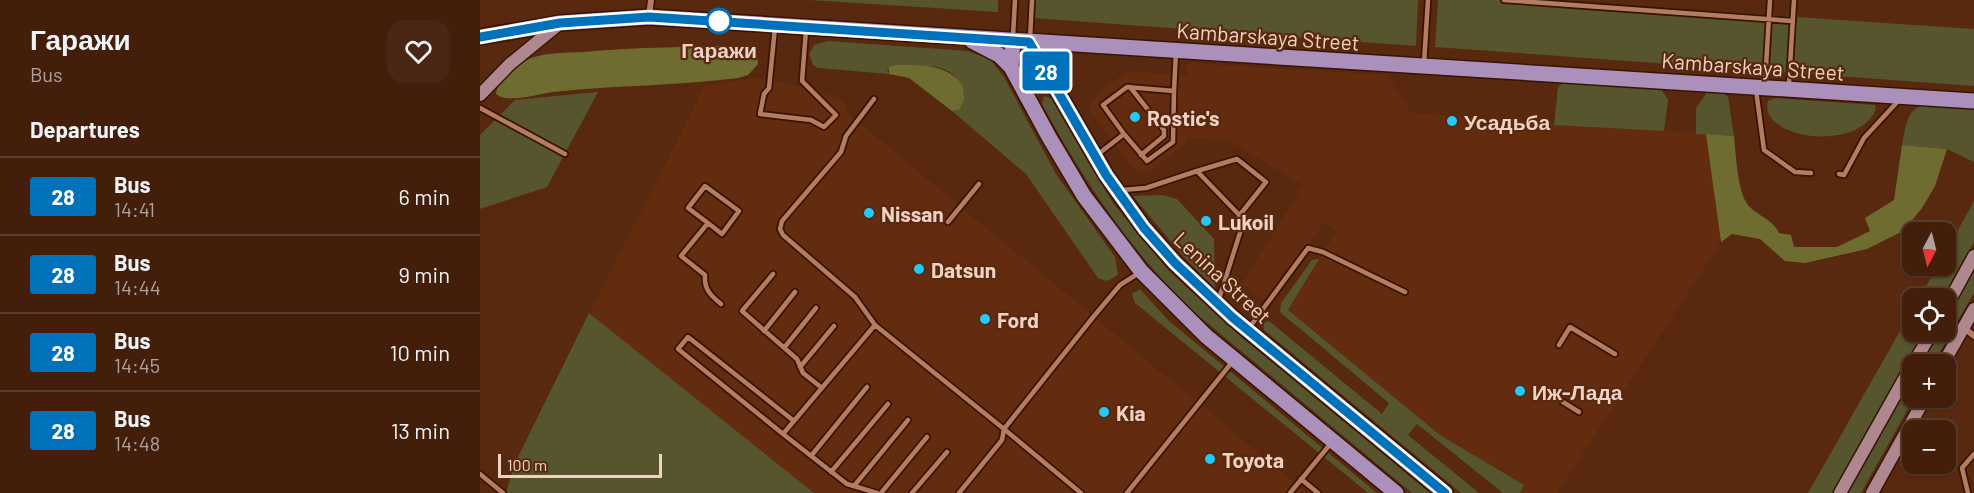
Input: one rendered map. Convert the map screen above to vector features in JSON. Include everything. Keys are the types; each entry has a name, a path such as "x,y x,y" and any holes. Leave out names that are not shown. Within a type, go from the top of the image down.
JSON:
{"main road":[{"name":"Kambarskaya Street","path":"480,37 560,23 649,17 1974,101"},
{"path":"480,95 510,64 560,23"},
{"path":"964,38 992,51 1011,67 1084,196 1141,271 1181,314 1396,493"},
{"path":"1011,67 1013,40"},
{"name":"Lenina Street","path":"1029,42 1116,190 1159,246 1218,305 1445,493"},
{"path":"1956,289 1974,256"},
{"path":"1949,354 1974,309"},
{"path":"1840,493 1902,384"},
{"path":"1872,493 1919,408"}],"street":[{"path":"649,17 651,0"},
{"path":"1964,327 1974,336"}],"lane":[{"path":"1013,40 1014,0"},
{"path":"1029,42 1032,0"},
{"path":"1424,66 1428,0"},
{"path":"1504,0 1793,21"},
{"path":"1770,0 1766,81 1758,88 1764,150 1795,172 1811,173"},
{"path":"1794,0 1790,83 1798,90"},
{"path":"775,24 769,88 764,94 760,114 811,120 824,128 836,115 802,81 806,26"},
{"path":"1174,91 1130,87 1103,105 1147,161 1173,142 1176,51"},
{"path":"1130,87 1164,130 1164,136 1142,155"},
{"path":"1839,174 1844,175 1864,138 1903,96"},
{"path":"874,99 846,136 841,152 782,221 780,229 783,235 855,297 875,325 1081,493"},
{"path":"480,108 565,154"},
{"path":"1095,156 1124,134"},
{"path":"1116,190 1146,188 1237,159 1266,182 1239,216"},
{"path":"1197,171 1244,220 1218,305"},
{"path":"948,222 980,184"},
{"path":"705,186 739,211 722,234 708,223 688,208 705,186"},
{"path":"708,223 681,256 705,275 704,284 709,294 721,304"},
{"path":"1248,330 1270,296 1308,248 1323,252 1405,292"},
{"path":"959,493 1002,440 1004,429 1115,291 1141,271"},
{"path":"773,274 742,311 797,359 803,373 822,388"},
{"path":"764,331 795,292"},
{"path":"784,348 816,308"},
{"path":"783,434 875,325"},
{"path":"800,367 834,326"},
{"path":"1559,345 1570,327 1615,354"},
{"path":"794,421 688,337 678,349 831,472 854,486 879,493 927,437"},
{"path":"1127,493 1234,359"},
{"path":"811,456 867,387"},
{"path":"1563,402 1578,412"},
{"path":"831,472 888,404"},
{"path":"854,486 908,420"},
{"path":"1290,493 1333,441"},
{"path":"912,493 947,452"},
{"path":"1968,493 1962,468 1974,454"},
{"path":"480,474 503,493"},
{"path":"1301,480 1318,493"}],"shaded area":[{"path":"809,0 998,0 998,12"},
{"path":"1034,0 1418,0 1416,46 1033,18"},
{"path":"1438,0 1543,0 1974,29 1974,86 1435,47"},
{"path":"828,41 968,51 990,59 1004,77 1056,174 1115,257 1118,275 1107,281 1098,278 1026,174 952,111 958,110 962,96 962,89 956,77 936,67 887,70 889,74 818,68 813,65 809,54 814,45"},
{"path":"747,45 757,51 758,64 748,75 738,78 553,92 515,98 501,97 496,94 503,77 512,68 542,55 625,49"},
{"path":"1187,63 1387,75 1411,113 1706,134 1721,242 1557,493 1520,493 1524,485 1440,435 1288,310 1337,231 1324,223 1265,300 1242,284 1303,185 1228,140 1187,138 1184,145 1153,169 1144,173 1136,172 1093,115 1090,108 1093,101 1107,85 1129,71 1187,76"},
{"path":"896,65 933,67 950,73 963,86 964,100 959,110 952,111 909,78 889,74 889,67"},
{"path":"757,78 818,90 840,100 847,106 846,112 1307,493 814,493 589,313 705,86"},
{"path":"1565,82 1661,89 1668,100 1664,131 1554,125 1558,87"},
{"path":"1708,91 1723,93 1728,97 1734,136 1696,134 1696,108"},
{"path":"598,92 547,187 480,209 480,135 515,100"},
{"path":"1044,96 1052,99 1113,203 1168,270 1240,336 1430,493 1412,493 1194,312 1171,289 1129,240 1092,188 1042,104"},
{"path":"1775,98 1875,105 1876,109 1866,123 1850,132 1831,136 1811,136 1793,132 1778,124 1769,114 1768,101"},
{"path":"1926,104 1974,106 1974,162 1947,149 1902,145 1908,119 1914,110"},
{"path":"1706,134 1734,136 1744,199 1752,209 1773,224 1779,233 1791,235 1794,247 1837,247 1870,231 1865,218 1894,200 1902,145 1947,149 1935,186 1922,208 1910,222 1902,222 1902,232 1867,249 1805,263 1785,261 1760,239 1732,234 1721,242"},
{"path":"1163,195 1177,199 1214,239 1215,288 1182,255 1133,196"},
{"path":"1974,201 1974,242 1956,274 1956,234"},
{"path":"1319,259 1288,310 1440,435 1524,485 1520,493 1503,493 1417,424 1408,435 1479,493 1461,493 1264,330 1263,323 1269,321 1382,414 1389,403 1280,312 1281,303 1312,260"},
{"path":"1974,271 1974,293 1958,320 1956,319 1956,302"},
{"path":"1932,276 1955,276 1948,288 1925,288"},
{"path":"1140,289 1168,320 1377,493 1368,493 1135,303 1132,294"},
{"path":"589,313 814,493 506,493 515,463"},
{"path":"1902,328 1902,342 1918,342 1912,354 1902,354 1902,371 1833,493 1808,493"},
{"path":"1932,342 1946,342 1939,354 1926,354"},
{"path":"1902,396 1902,408 1908,408 1861,493 1847,493"}],"bus line":[{"name":"28","path":"480,37 560,23 649,17 1029,42 1106,175 1144,228 1175,263 1232,317 1445,493"}],"place":[{"name":"Гаражи","path":"719,21"},
{"name":"Rostic's","path":"1135,117"},
{"name":"Усадьба","path":"1452,121"},
{"name":"Nissan","path":"869,213"},
{"name":"Lukoil","path":"1206,221"},
{"name":"Datsun","path":"919,269"},
{"name":"Ford","path":"985,319"},
{"name":"Иж-Лада","path":"1520,391"},
{"name":"Kia","path":"1104,412"},
{"name":"Toyota","path":"1210,459"}]}
